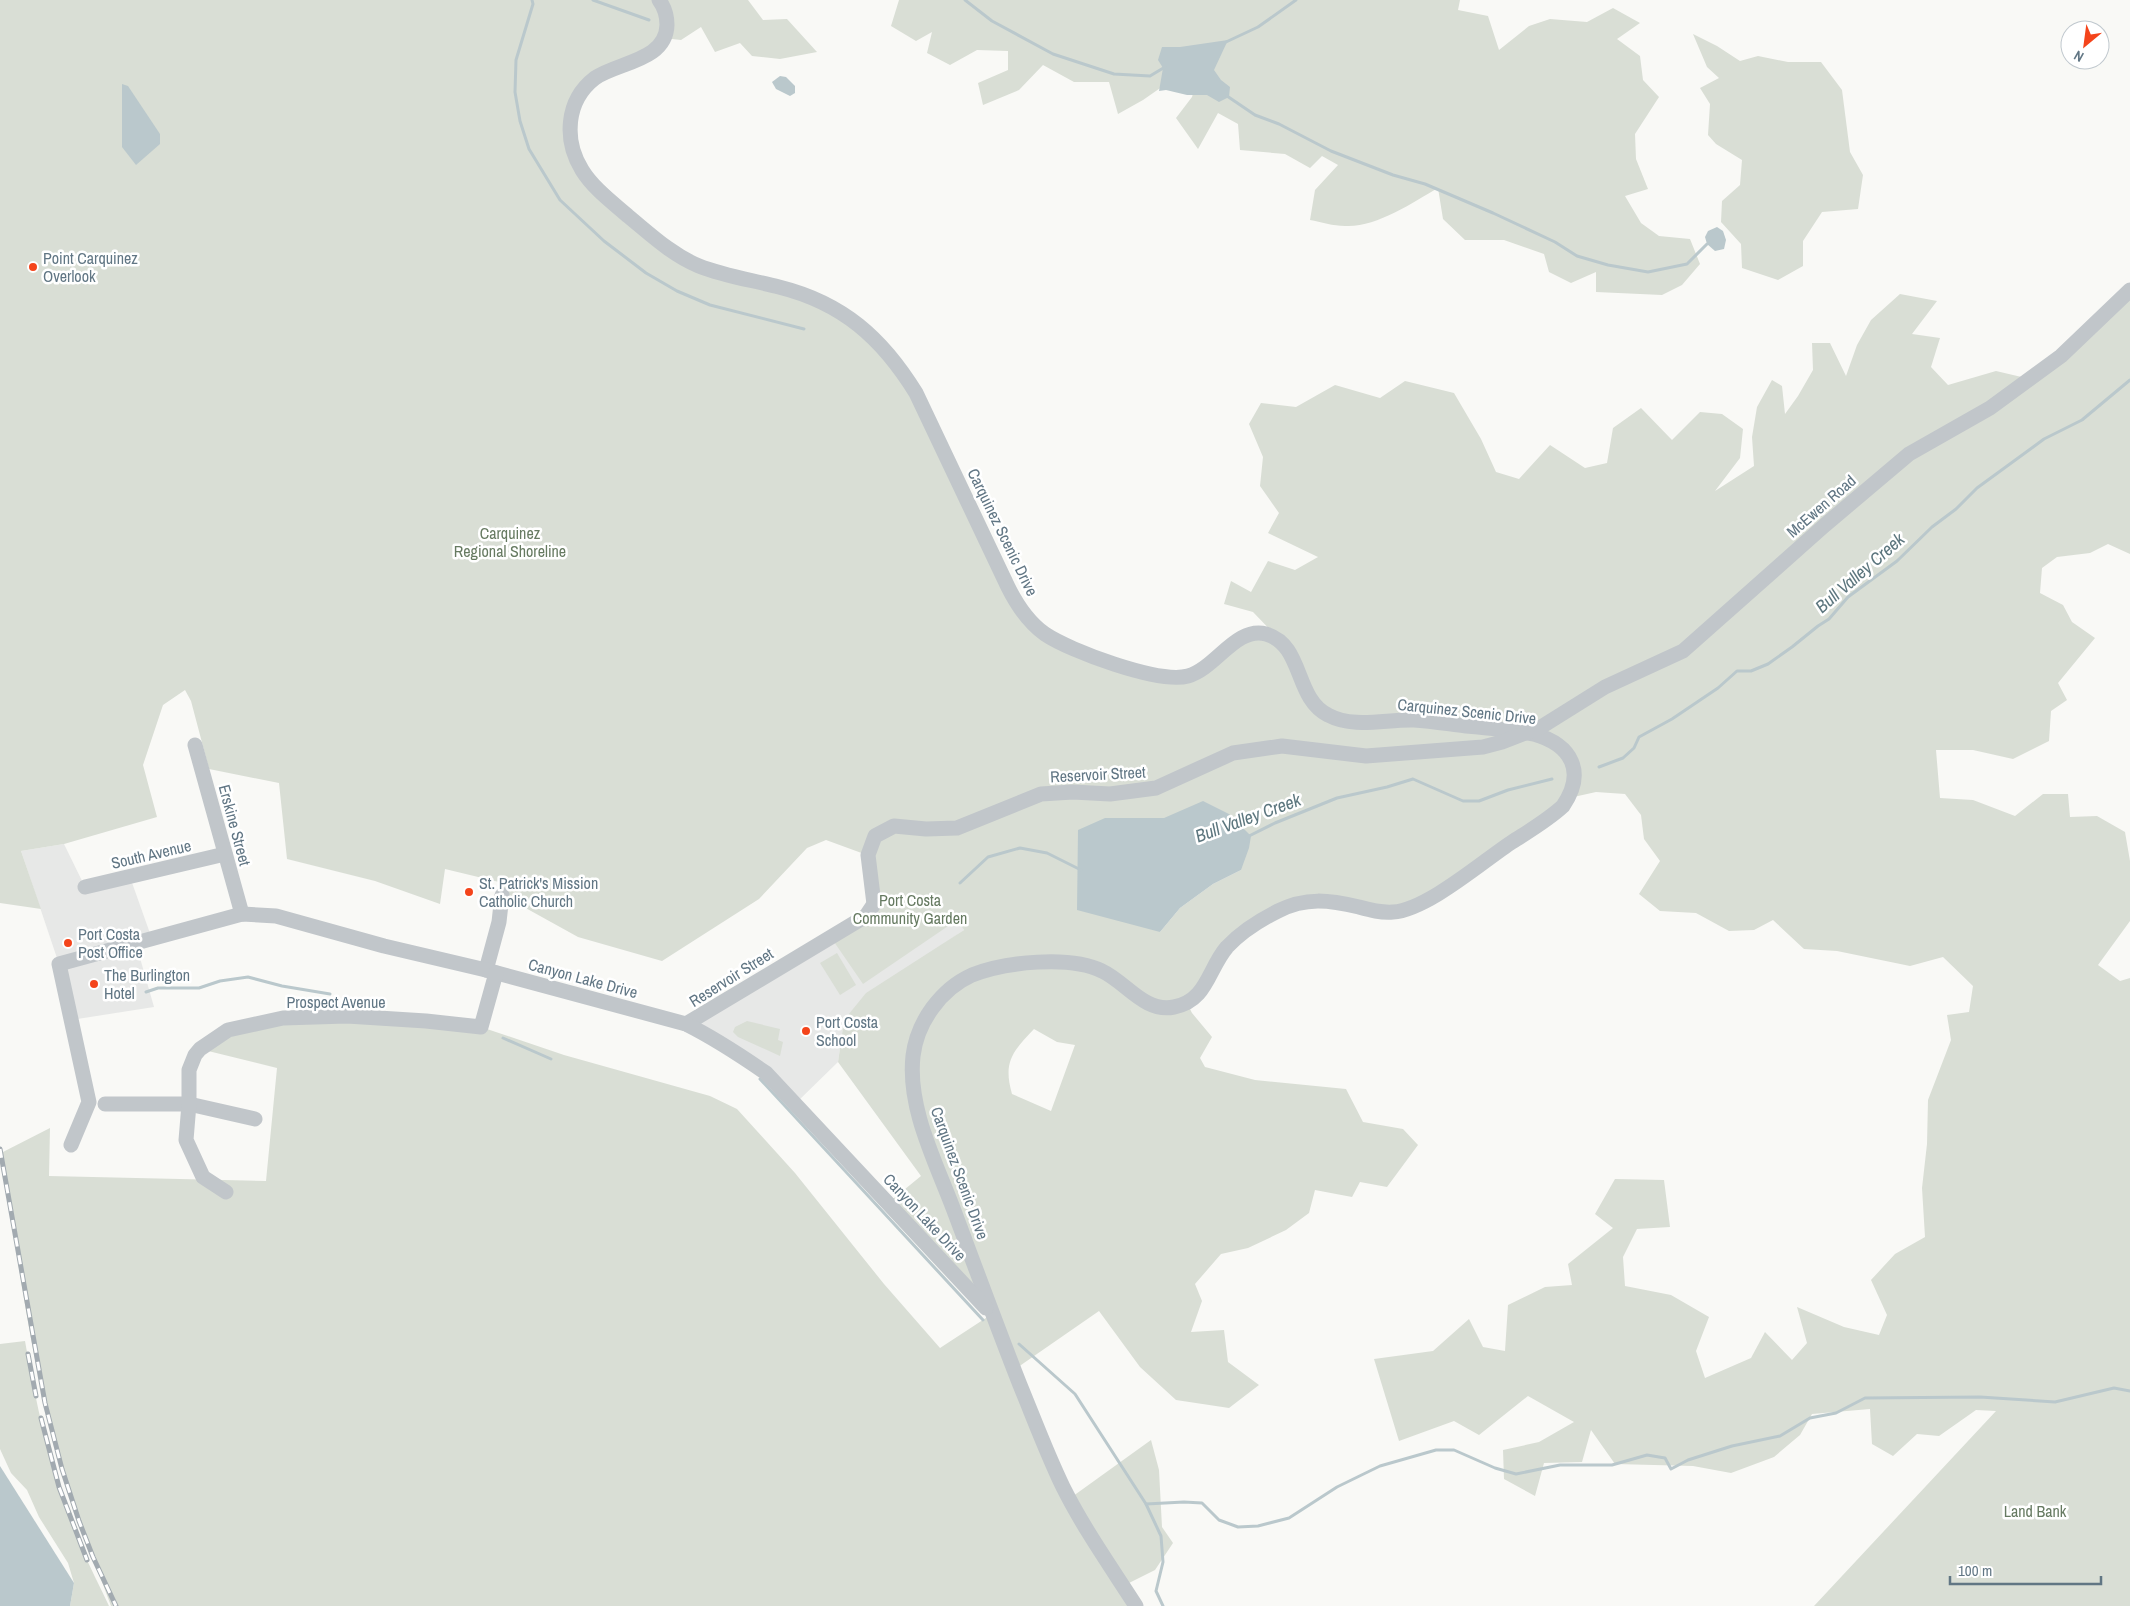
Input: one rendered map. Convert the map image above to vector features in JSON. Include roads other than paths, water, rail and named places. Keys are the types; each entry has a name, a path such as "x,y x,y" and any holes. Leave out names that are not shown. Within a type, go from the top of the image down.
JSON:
{"street":[{"name":"Carquinez Scenic Drive","path":"660,0 667,17 667,29 656,48 648,54 595,78 580,94 575,104 569,129 575,158 583,172 591,183 614,204 660,242 682,257 718,272 782,288 823,302 860,325 877,340 904,374 916,393 1008,587 1021,609 1036,626 1055,640 1084,652 1149,675 1170,678 1180,678 1198,672 1215,661 1242,637 1263,633 1274,637 1283,644 1289,652 1310,700 1317,708 1334,718 1352,722 1415,720 1525,732 1552,740 1567,752 1572,761 1575,780 1566,802 1556,813 1433,896 1409,909 1399,912 1377,912 1322,900 1299,902 1288,906 1256,924 1234,941 1221,956 1203,989 1195,998 1178,1007 1168,1008 1150,1005 1102,970 1067,963 1026,964 990,970 963,980 939,1000 924,1020 915,1044 913,1067 916,1098 929,1145 1044,1446 1079,1516 1136,1606"},
{"name":"McEwen Road","path":"1525,732 1541,726 1605,687 1683,651 1824,524 1909,454 1990,408 2061,356 2130,290"},
{"name":"Reservoir Street","path":"686,1024 866,916 874,904 868,855 875,836 894,826 926,829 957,828 1041,794 1073,792 1110,794 1156,788 1233,753 1282,746 1366,756 1483,747 1502,742 1525,732"},
{"name":"Erskine Street","path":"195,745 242,914"},
{"name":"South Avenue","path":"84,887 225,854"},
{"name":"Prospect Avenue","path":"226,1192 203,1177 186,1140 189,1070 195,1055 228,1030 283,1018 347,1016 481,1027 502,895"},
{"name":"Canyon Lake Drive","path":"71,1145 89,1102 59,964 242,914 276,916 384,946 491,972 686,1024 733,1050 766,1074 992,1314"},
{"path":"105,1104 189,1104 255,1119"}],"waterway":[{"path":"532,0 533,4 516,60 515,92 520,121 529,149 560,200 604,241 646,273 677,291 710,305 804,329"},
{"path":"593,0 649,20"},
{"path":"965,0 992,21 1053,54 1114,74 1150,76 1165,67"},
{"path":"1226,42 1258,27 1296,0"},
{"path":"1227,96 1255,115 1279,124 1331,151 1393,175 1425,184 1493,213 1555,242 1577,256 1608,265 1648,272 1687,264 1707,244"},
{"name":"Bull Valley Creek","path":"1599,767 1623,758 1634,748 1639,737 1672,719 1718,688 1737,671 1751,671 1768,664 1792,647 1829,619 1848,597 1897,561 1932,527 1956,509 1977,488 2044,439 2082,420 2130,380"},
{"name":"Bull Valley Creek","path":"1247,837 1275,823 1337,798 1413,779 1463,801 1479,801 1508,790 1552,779"},
{"name":"Bull Valley Creek","path":"960,883 988,857 1020,848 1047,853 1081,870"},
{"name":"Bull Valley Creek","path":"146,992 158,988 199,988 220,981 248,977 282,986 330,994"},
{"name":"Bull Valley Creek","path":"503,1038 551,1059"},
{"path":"760,1079 983,1320"},
{"path":"1019,1344 1075,1394 1146,1504 1161,1536 1163,1562 1156,1591 1163,1606"},
{"path":"1146,1504 1202,1503 1219,1520 1238,1527 1258,1526 1289,1518 1337,1487 1380,1466 1436,1450 1454,1450 1495,1468 1516,1474 1560,1465 1612,1465 1647,1455 1665,1458 1671,1469 1688,1460 1732,1446 1780,1436 1810,1418 1836,1413 1865,1398 1980,1397 2055,1402 2114,1388 2130,1391"}],"railway":[{"path":"0,1149 45,1403 62,1469 79,1521 93,1557 116,1606"},
{"path":"28,1354 36,1396"},
{"path":"41,1418 59,1487 87,1560"}],"place":[{"name":"Point Carquinez Overlook","path":"33,267"},
{"name":"St. Patrick's Mission Catholic Church","path":"469,892"},
{"name":"Port Costa Post Office","path":"68,943"},
{"name":"The Burlington Hotel","path":"94,984"},
{"name":"Port Costa School","path":"806,1031"}],"park label":[{"name":"Carquinez Regional Shoreline","path":"510,542"},
{"name":"Port Costa Community Garden","path":"910,909"},
{"name":"Land Bank","path":"2035,1511"}]}
